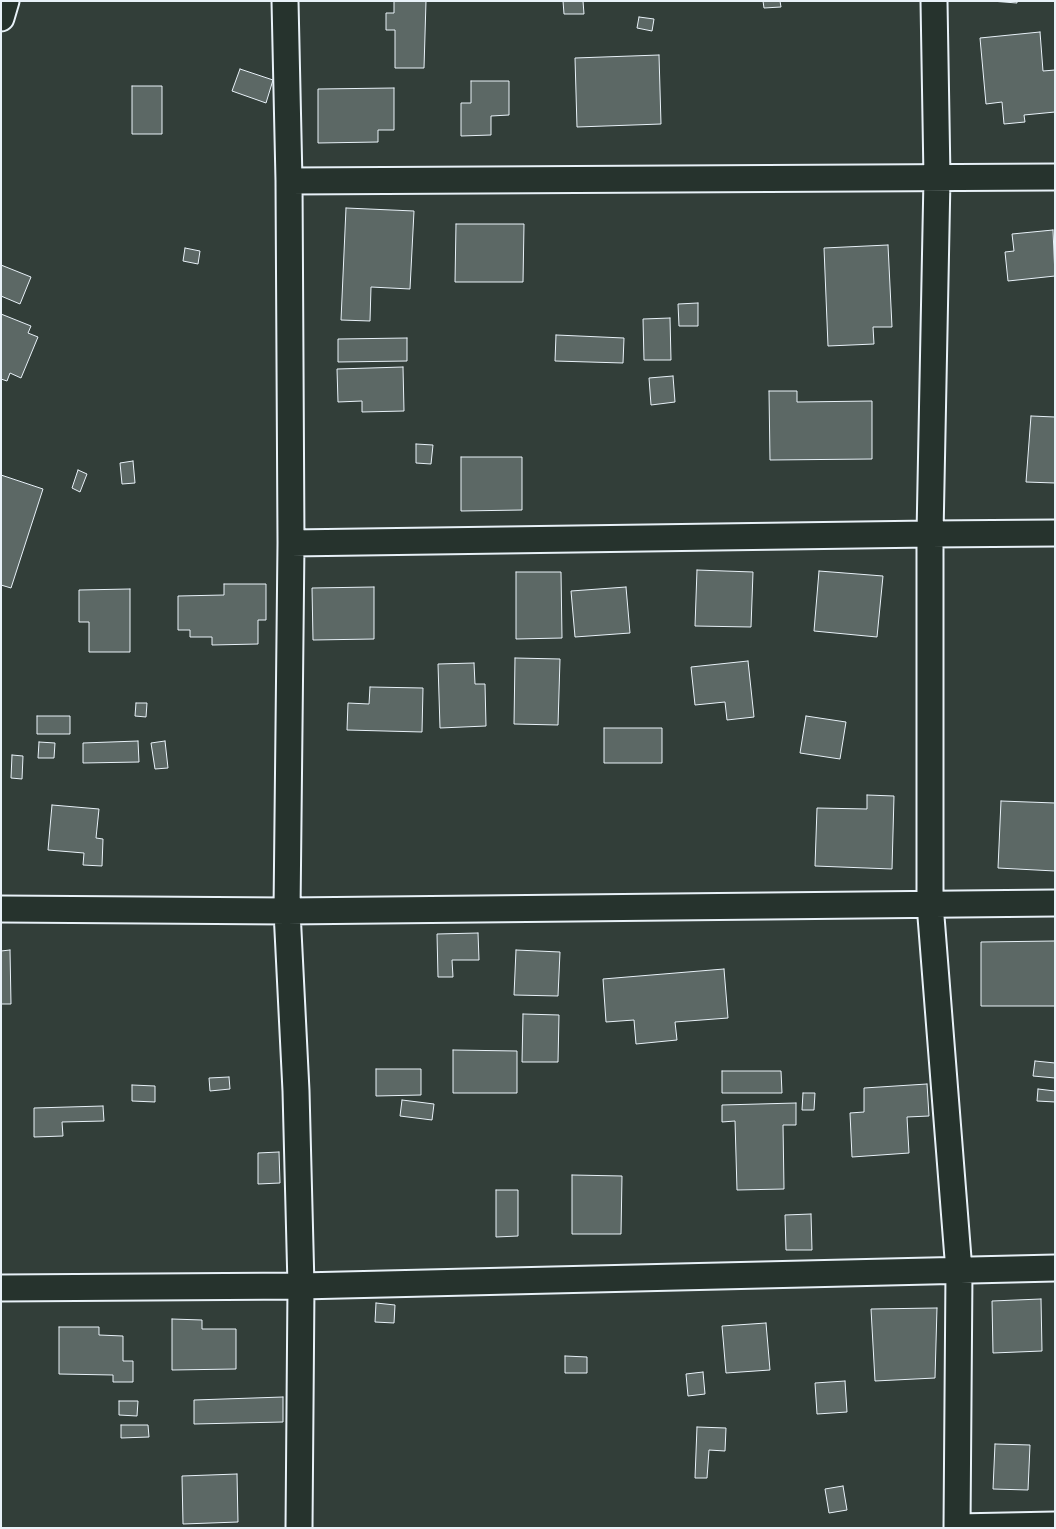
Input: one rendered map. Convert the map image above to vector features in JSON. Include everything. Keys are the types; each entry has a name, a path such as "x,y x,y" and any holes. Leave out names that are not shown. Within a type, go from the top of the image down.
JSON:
{"street":[{"path":"1,18 6,1"},
{"path":"285,1 289,181 291,543 287,911 296,1091 301,1286 299,1528"},
{"path":"934,1 937,178 930,534 930,904 959,1270 958,1527 1055,1525"},
{"path":"289,181 1055,177"},
{"path":"291,543 1055,533"},
{"path":"1,909 287,911 1055,903"},
{"path":"1,1288 301,1286 1055,1268"}],"building":[{"path":"394,1 426,1 424,68 395,68 395,30 386,30 386,13 394,13"},
{"path":"563,1 583,1 584,14 564,14"},
{"path":"763,1 780,1 781,7 764,8"},
{"path":"991,1 1017,1 1017,3"},
{"path":"639,17 654,19 652,31 637,28"},
{"path":"1040,32 1043,71 1055,70 1055,112 1024,115 1025,122 1004,124 1002,102 986,104 980,38"},
{"path":"659,55 661,124 577,127 575,58"},
{"path":"240,69 273,80 266,103 232,91"},
{"path":"471,81 509,81 509,115 491,116 491,135 461,136 461,103 471,103"},
{"path":"132,86 162,86 162,134 132,134"},
{"path":"394,88 394,130 378,130 378,142 318,143 318,89"},
{"path":"346,208 414,211 410,289 371,287 370,321 341,320"},
{"path":"456,224 524,224 523,282 455,282"},
{"path":"1053,230 1055,276 1008,281 1005,252 1014,251 1012,234"},
{"path":"888,245 892,327 873,327 874,344 828,346 824,248"},
{"path":"185,248 200,251 198,264 183,261"},
{"path":"1,265 31,277 20,304 1,296"},
{"path":"698,303 698,326 679,326 678,304"},
{"path":"1,314 31,326 28,333 38,337 21,378 10,373 7,381 1,379"},
{"path":"670,318 671,360 644,360 643,319"},
{"path":"556,335 624,338 623,363 555,361"},
{"path":"407,338 407,361 338,362 338,339"},
{"path":"403,367 404,411 362,412 362,401 338,402 337,369"},
{"path":"673,376 675,402 651,405 649,378"},
{"path":"769,391 797,391 797,402 872,401 872,459 770,460"},
{"path":"1031,416 1055,417 1055,483 1026,482"},
{"path":"416,444 433,445 431,464 416,463"},
{"path":"461,457 522,457 522,510 461,511"},
{"path":"133,461 135,483 122,484 120,463"},
{"path":"78,470 87,474 80,492 72,488"},
{"path":"1,475 43,489 11,588 1,585"},
{"path":"697,570 753,572 751,627 695,626"},
{"path":"819,571 883,576 877,637 814,631"},
{"path":"516,572 561,572 562,638 516,639"},
{"path":"224,584 266,584 266,620 258,620 258,644 212,645 212,637 190,637 190,630 178,630 178,596 224,595"},
{"path":"374,587 374,639 313,640 312,588"},
{"path":"626,587 630,633 575,637 571,591"},
{"path":"130,589 130,652 89,652 89,622 79,622 79,590"},
{"path":"515,658 560,659 558,725 514,724"},
{"path":"748,661 754,717 727,720 725,702 695,705 691,667"},
{"path":"474,663 475,684 485,684 486,726 440,728 438,664"},
{"path":"370,687 423,688 422,732 347,730 348,703 369,704"},
{"path":"136,703 147,703 146,717 135,716"},
{"path":"37,716 70,716 70,734 37,734"},
{"path":"806,716 846,722 840,759 800,753"},
{"path":"604,728 662,728 662,763 604,763"},
{"path":"138,741 139,762 83,763 83,743"},
{"path":"165,741 168,768 155,769 151,743"},
{"path":"39,742 55,743 54,758 38,758"},
{"path":"12,755 23,756 22,779 11,778"},
{"path":"867,795 894,796 892,869 815,866 817,808 867,809"},
{"path":"1001,801 1055,803 1055,871 998,868"},
{"path":"52,805 99,809 96,838 103,839 102,866 83,865 84,853 48,850"},
{"path":"478,933 479,960 452,960 453,977 438,977 437,934"},
{"path":"1055,941 1055,1006 981,1006 981,942"},
{"path":"10,950 11,1004 1,1004 1,951"},
{"path":"516,950 560,952 558,996 514,995"},
{"path":"724,969 728,1018 675,1022 677,1040 636,1044 634,1020 606,1022 603,979"},
{"path":"523,1014 559,1015 558,1062 522,1062"},
{"path":"453,1050 517,1051 517,1093 453,1093"},
{"path":"1035,1061 1055,1063 1055,1078 1033,1076"},
{"path":"376,1069 421,1069 421,1095 376,1096"},
{"path":"722,1071 781,1071 782,1093 722,1093"},
{"path":"229,1077 230,1089 210,1091 209,1078"},
{"path":"927,1084 929,1116 907,1117 909,1153 852,1157 850,1113 864,1112 864,1088"},
{"path":"132,1085 155,1086 155,1102 132,1101"},
{"path":"1038,1089 1055,1091 1055,1102 1037,1101"},
{"path":"803,1093 815,1093 814,1110 802,1110"},
{"path":"402,1100 434,1104 432,1120 400,1116"},
{"path":"796,1103 796,1125 783,1125 784,1189 737,1190 735,1121 722,1122 722,1105"},
{"path":"103,1106 104,1121 62,1122 63,1136 34,1137 34,1108"},
{"path":"279,1152 280,1183 258,1184 258,1153"},
{"path":"572,1175 622,1176 621,1234 572,1234"},
{"path":"496,1190 518,1190 518,1236 496,1237"},
{"path":"811,1214 812,1250 786,1250 785,1215"},
{"path":"1041,1299 1042,1351 993,1353 992,1301"},
{"path":"376,1303 395,1305 394,1323 375,1322"},
{"path":"937,1308 935,1378 875,1381 871,1309"},
{"path":"172,1319 202,1320 202,1329 236,1329 236,1369 172,1370"},
{"path":"766,1323 770,1370 726,1373 722,1326"},
{"path":"59,1327 99,1327 99,1335 123,1336 123,1361 133,1361 133,1382 113,1382 113,1375 59,1374"},
{"path":"565,1356 587,1357 587,1373 565,1373"},
{"path":"703,1372 705,1394 688,1396 686,1374"},
{"path":"845,1381 847,1412 817,1414 815,1383"},
{"path":"283,1397 283,1422 194,1424 194,1400"},
{"path":"119,1401 138,1401 137,1416 119,1415"},
{"path":"121,1425 148,1425 149,1437 121,1438"},
{"path":"697,1427 726,1428 725,1451 709,1450 707,1478 695,1478"},
{"path":"995,1444 1030,1445 1028,1490 993,1489"},
{"path":"237,1474 238,1522 183,1524 182,1476"},
{"path":"843,1486 847,1510 829,1513 825,1489"}]}
